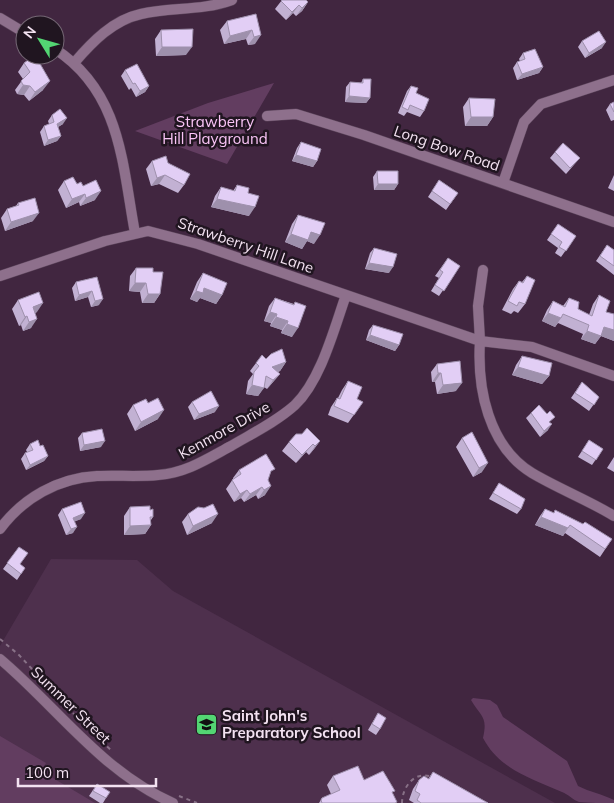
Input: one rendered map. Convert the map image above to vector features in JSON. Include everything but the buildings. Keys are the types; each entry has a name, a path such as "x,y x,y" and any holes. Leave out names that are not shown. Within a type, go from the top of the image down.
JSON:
{"street":[{"path":"74,63 93,42 113,26 127,18 152,12 208,7 232,0"},
{"path":"0,18 15,27"},
{"path":"65,57 85,73 105,103 114,122 136,233"},
{"path":"503,183 524,122 541,104 614,80"},
{"name":"Long Bow Road","path":"268,116 296,114 364,135 614,222"},
{"name":"Strawberry Hill Lane","path":"0,276 105,240 148,231 166,234 480,341 532,348 614,376"},
{"path":"483,270 478,306 481,389 503,445 518,463 532,473 614,516"},
{"name":"Kenmore Drive","path":"0,529 24,503 53,486 70,480 94,476 157,475 181,471 201,463 282,416 296,403 313,380 346,295"},
{"name":"Summer Street","path":"0,659 109,763 135,783 174,799"}],"path":[{"path":"0,640 19,655 86,727 116,754"},
{"path":"402,803 404,790 410,782 425,775 433,777"},
{"path":"174,799 197,803"}],"shaded area":[{"name":"Saint John's Preparatory School","path":"51,559 137,560 173,591 555,803 0,803 0,646"}],"green space":[{"name":"Strawberry Hill Playground","path":"274,83 227,164 135,131 208,103"},
{"path":"473,698 490,700 497,705 503,717 567,761 578,786 614,800 614,803 579,802 564,793 517,772 507,765 490,749 483,738 484,721 471,700"},
{"path":"0,736 46,763 41,771 95,803 0,803"}],"place":[{"name":"Saint John's Preparatory School","path":"206,724"}]}
